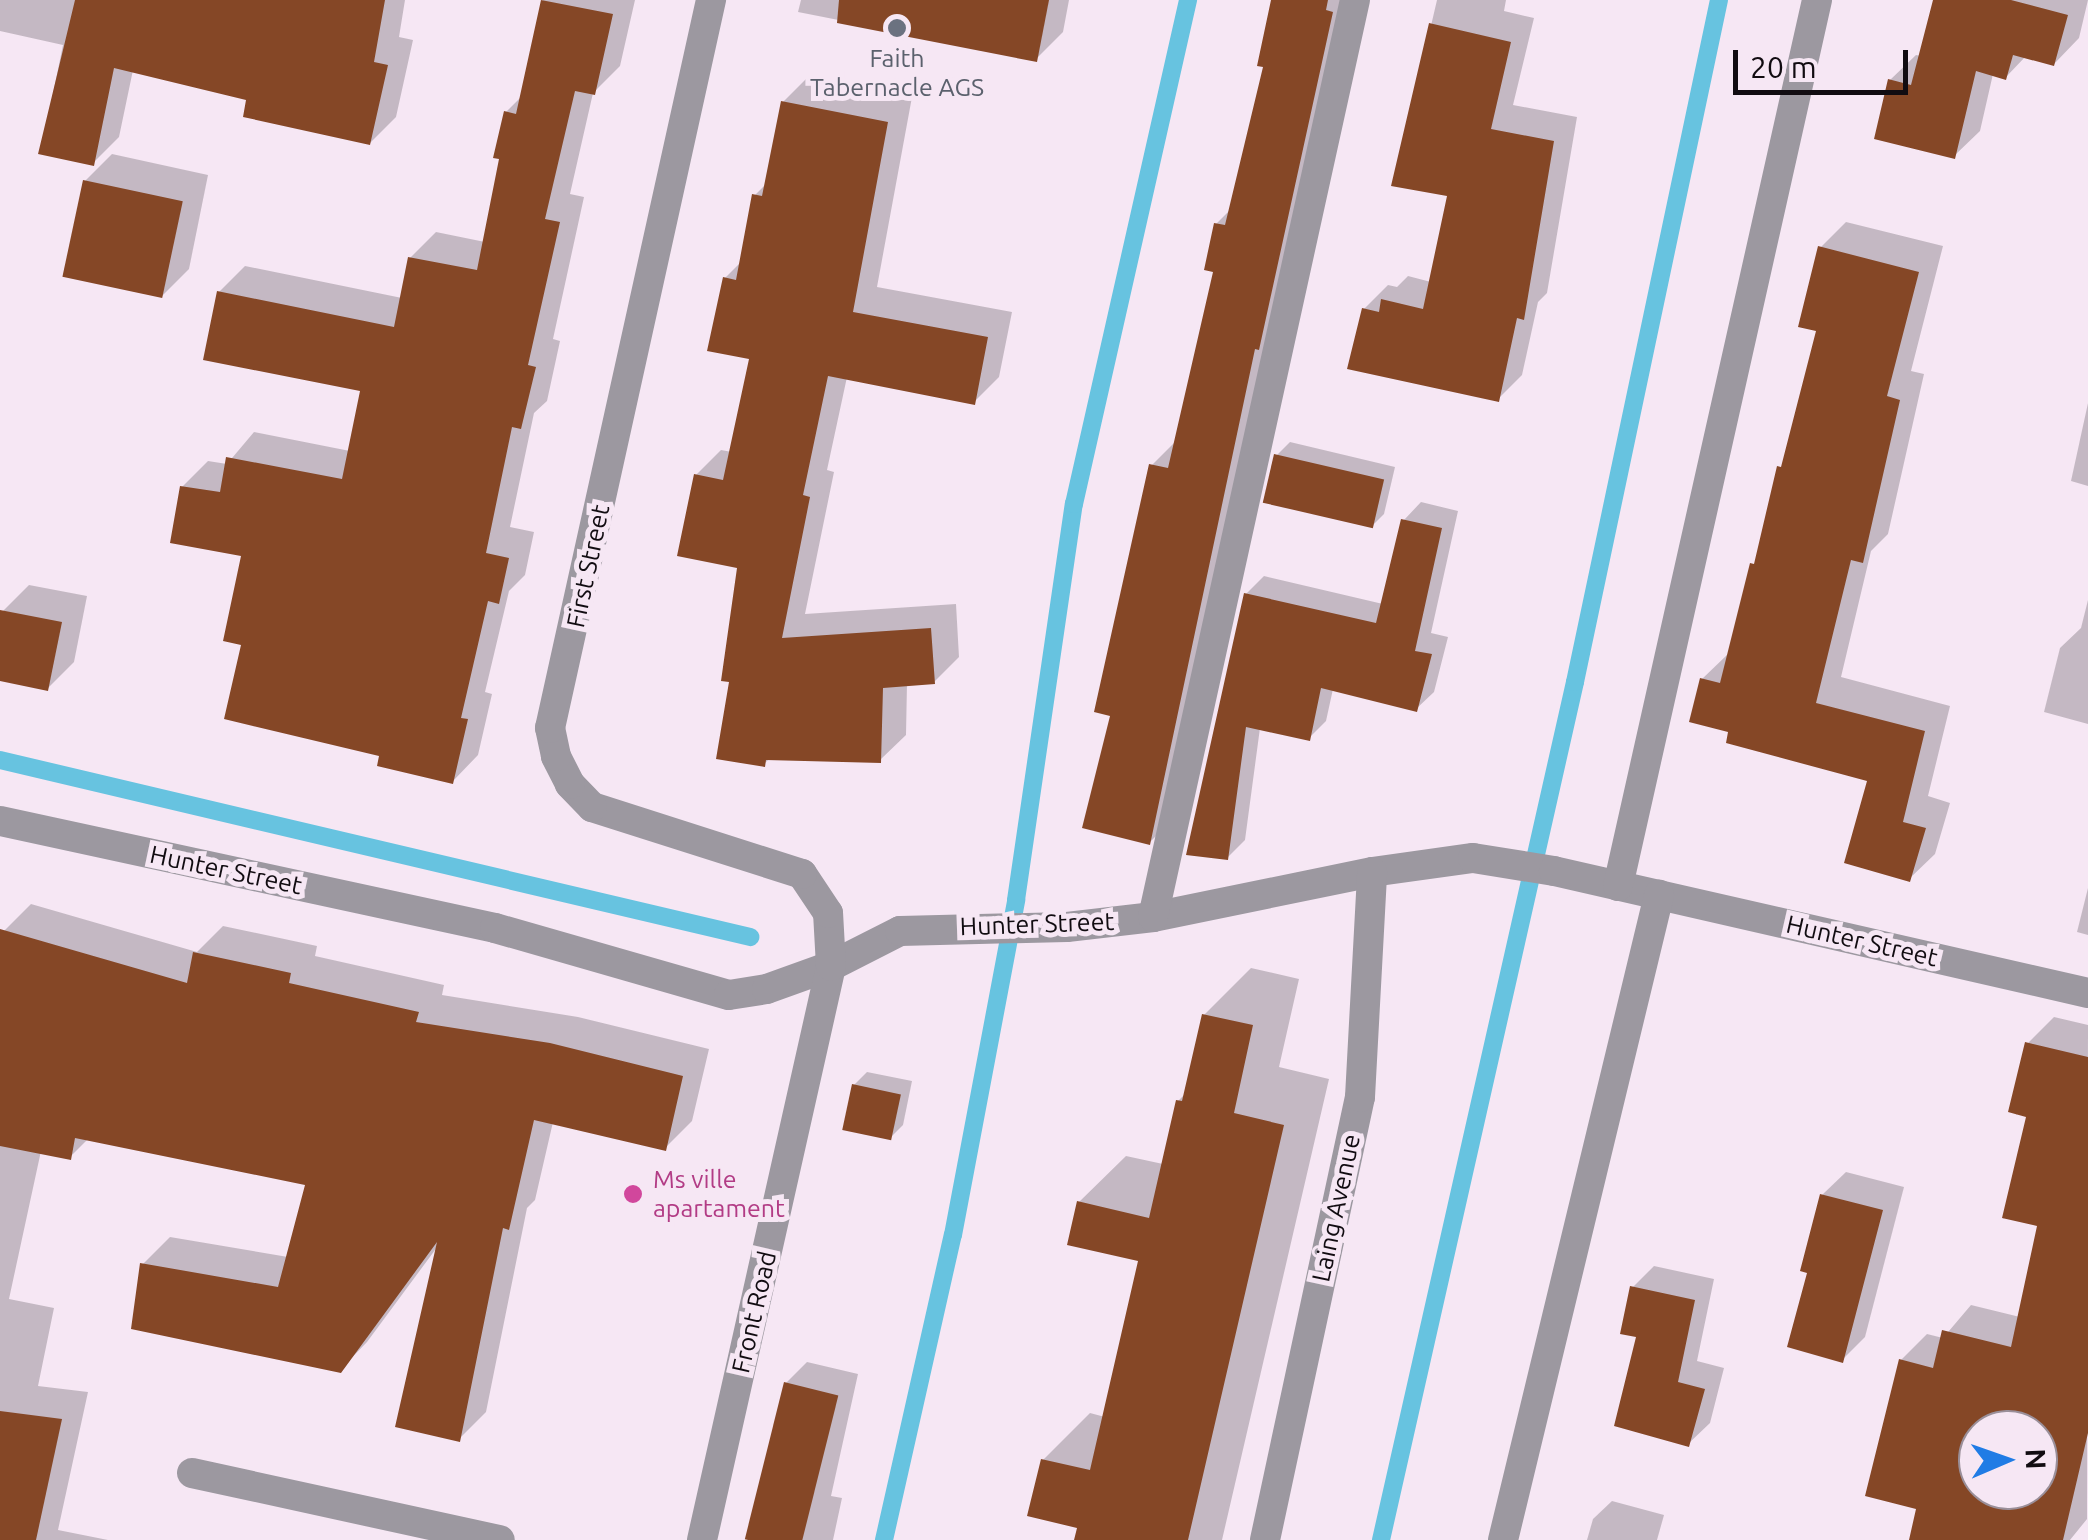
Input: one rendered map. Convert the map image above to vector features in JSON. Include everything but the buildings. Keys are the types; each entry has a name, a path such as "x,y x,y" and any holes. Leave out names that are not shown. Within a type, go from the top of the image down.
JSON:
{"street":[{"name":"First Street","path":"711,0 550,728 570,784 592,807 802,874 828,913 831,966"},
{"path":"1153,917 1355,0"},
{"path":"1618,886 1817,0"},
{"name":"Hunter Street","path":"0,821 495,928 730,995 767,989 831,966 900,931 934,927 1067,927 1153,917 1372,872 1473,858 1554,871 2088,992"},
{"name":"Laing Avenue","path":"1265,1540 1360,1097 1372,872"},
{"path":"1503,1540 1659,895"},
{"name":"Front Road","path":"702,1540 831,966"},
{"path":"192,1472 500,1540"}],"waterway":[{"path":"884,1540 953,1235 1016,900 1074,504 1188,0"},
{"path":"1381,1540 1575,682 1719,0"},
{"path":"0,760 750,937"}],"place":[{"name":"Faith Tabernacle AGS","path":"897,28"},
{"name":"Ms ville apartament","path":"633,1194"}]}
